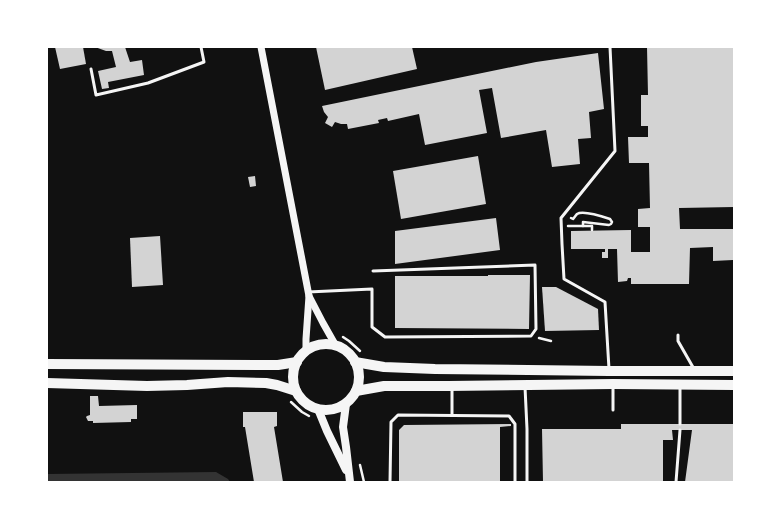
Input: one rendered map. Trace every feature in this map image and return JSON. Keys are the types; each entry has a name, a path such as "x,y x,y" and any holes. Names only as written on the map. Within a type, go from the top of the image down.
{"main road":[{"path":"326,344 336,346 347,352 355,362 359,381 356,391 346,404 337,408 328,410 309,406 301,399 296,391 293,381 297,362 306,351 316,346 326,344"},
{"path":"47,364 278,365 297,362"},
{"path":"355,362 384,367 435,369 734,371"},
{"path":"47,383 147,386 228,382 266,383 296,391"},
{"path":"356,391 384,386 613,384 734,385"},
{"path":"346,404 343,427 349,478"},
{"path":"318,409 349,478"}],"street":[{"path":"260,47 309,294 322,323 336,346"},
{"path":"306,351 309,294"}],"lane":[{"path":"91,69 96,95 148,83 204,62 201,47"},
{"path":"609,371 605,302 564,279 561,218 615,151 610,47"},
{"path":"309,294 372,289 372,327 386,337 531,336 536,329 535,265 373,271"},
{"path":"678,335 678,341 695,371"},
{"path":"613,384 613,410"},
{"path":"680,384 680,424"},
{"path":"525,385 527,482"},
{"path":"452,386 452,415"},
{"path":"390,482 391,422 398,415 452,415 509,416 515,424 515,482"},
{"path":"676,482 680,430"}],"path":[{"path":"565,213 573,219 576,214 582,213 610,219 612,222 610,225 583,222 583,226"},
{"path":"570,226 592,226 592,230"},
{"path":"339,335 356,347 364,356"},
{"path":"531,336 551,341"}],"shaded area":[{"path":"216,472 228,479 230,482 47,482 47,474"}],"building":[{"path":"55,47 83,47 86,64 60,69"},
{"path":"95,47 125,47 130,62 142,60 144,75 108,82 109,88 102,89 98,71 116,67 112,51 106,51"},
{"path":"316,47 412,47 417,69 325,90"},
{"path":"647,47 734,47 734,207 679,208 680,229 733,229 733,260 713,261 713,247 690,248 689,284 631,284 631,278 628,278 627,281 618,282 617,249 608,249 608,258 602,258 602,252 605,252 605,249 571,249 571,231 631,230 631,252 650,252 650,227 638,227 638,209 650,208 649,163 629,163 628,137 648,137 648,126 641,126 641,95 648,95"},
{"path":"598,53 604,109 589,112 591,138 578,139 580,164 552,167 546,130 501,138 492,88 479,90 487,133 425,145 419,114 388,121 387,118 378,120 379,123 348,129 347,124 335,122 332,127 325,123 328,117 322,106 536,62"},
{"path":"478,156 486,204 401,219 393,171"},
{"path":"255,176 256,186 250,187 248,177"},
{"path":"496,218 500,250 395,264 395,231"},
{"path":"160,236 163,285 132,287 130,238"},
{"path":"530,275 529,329 395,328 395,276"},
{"path":"542,287 556,287 598,309 599,330 545,331"},
{"path":"90,396 98,396 99,406 137,405 137,419 131,419 131,422 93,423 93,421 88,421 86,417 90,415"},
{"path":"243,412 277,412 277,426 274,427 283,482 254,482 245,427 243,427"},
{"path":"511,424 511,426 500,427 500,482 399,482 399,430 404,425"},
{"path":"621,424 734,424 734,482 685,482 692,430 672,430 673,440 663,440 663,482 543,482 542,429 621,429"}]}
